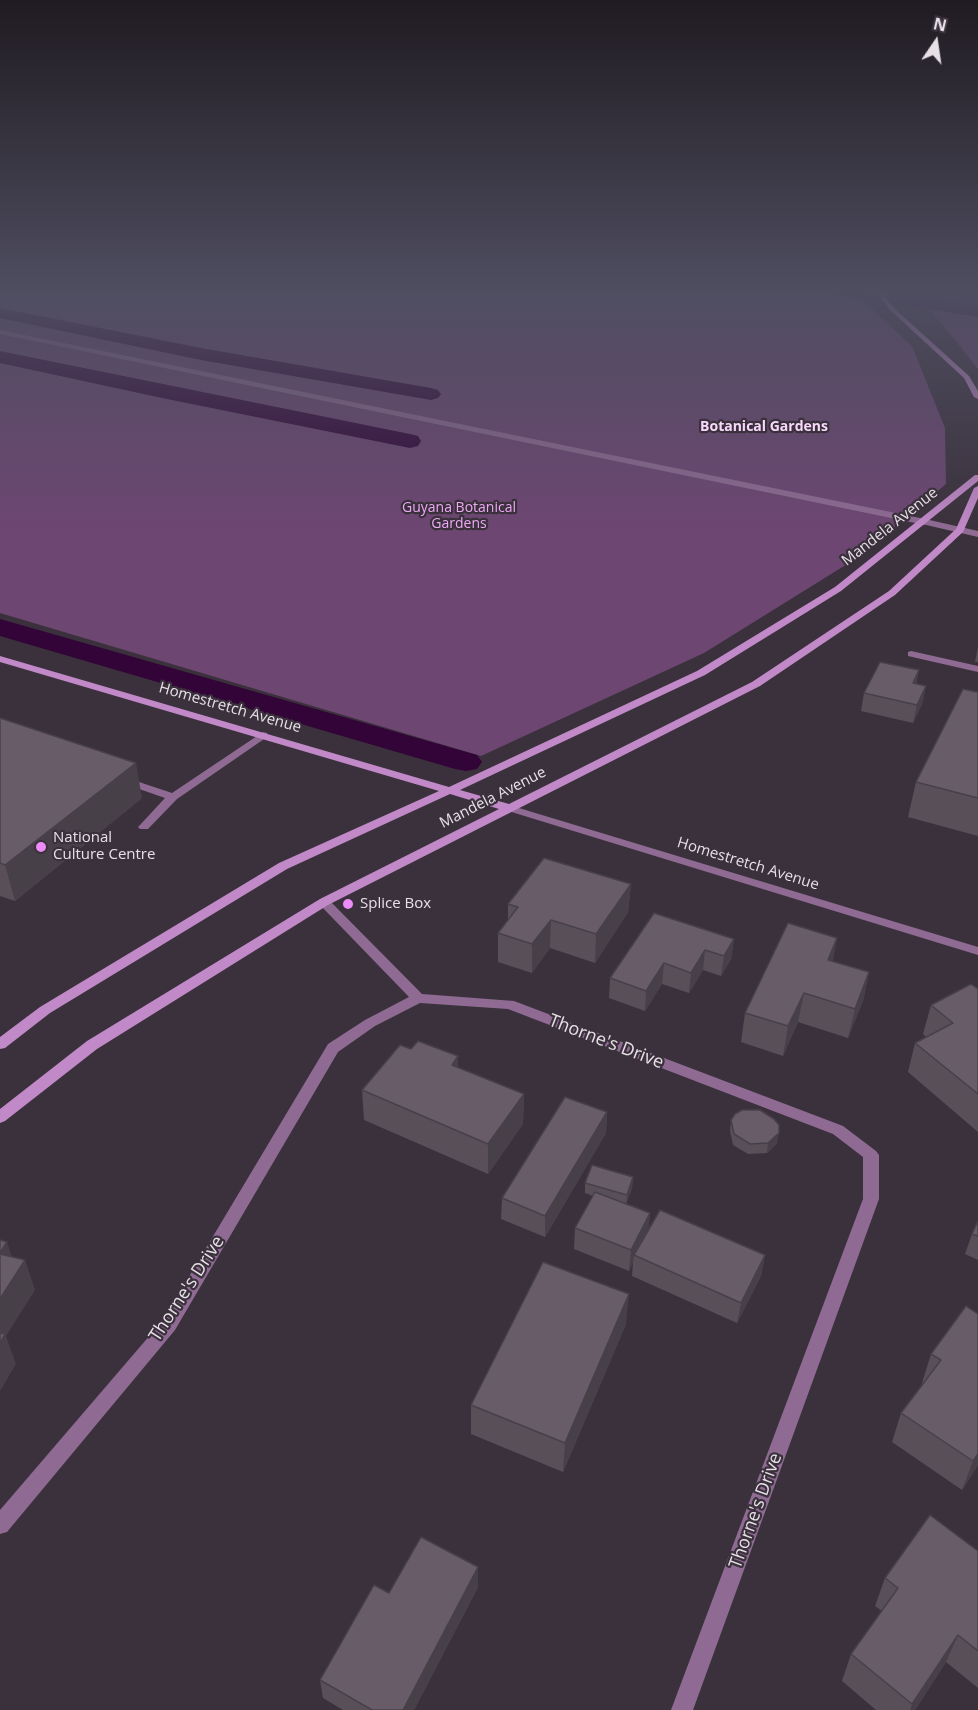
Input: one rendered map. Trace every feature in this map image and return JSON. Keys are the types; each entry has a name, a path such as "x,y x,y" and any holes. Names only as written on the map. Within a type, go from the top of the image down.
{"main road":[{"path":"961,372 967,377 978,397"},
{"name":"Mandela Avenue","path":"0,1044 45,1010 283,866 702,672 838,589 925,522 978,477"},
{"name":"Mandela Avenue","path":"0,1118 92,1045 324,902 756,684 892,593 960,530 978,488"},
{"name":"Homestretch Avenue","path":"0,659 508,808"}],"street":[{"path":"194,372 978,534"},
{"path":"911,654 978,669"},
{"path":"144,827 173,797 263,735"},
{"path":"119,779 173,797"},
{"name":"Homestretch Avenue","path":"508,808 978,951"},
{"path":"324,902 417,998"},
{"name":"Thorne's Drive","path":"0,1525 169,1325 333,1048 370,1023 417,998 509,1004 838,1130 870,1155 871,1199 682,1710"}],"green space":[{"name":"Guyana Botanical Gardens","path":"0,372 922,372 945,428 946,484 865,553 704,653 481,756 0,613"}],"building":[{"path":"880,662 919,670 913,683 926,686 917,705 864,693"},
{"path":"963,689 978,691 978,798 916,782"},
{"path":"0,718 136,763 5,865 0,863"},
{"path":"544,858 631,884 596,934 551,920 532,944 498,933 518,907 508,904"},
{"path":"654,913 734,939 724,956 705,950 691,973 664,963 646,991 610,978"},
{"path":"788,923 837,938 828,960 869,972 855,1009 804,993 788,1026 745,1013"},
{"path":"971,984 978,989 978,1094 915,1043 953,1023 931,1005"},
{"path":"418,1041 458,1056 452,1065 524,1094 488,1144 362,1090 400,1045 411,1049"},
{"path":"565,1097 607,1112 545,1216 502,1198"},
{"path":"742,1110 760,1110 779,1125 779,1133 768,1143 750,1144 734,1134 731,1120"},
{"path":"592,1165 633,1177 627,1195 585,1183"},
{"path":"595,1192 650,1213 631,1250 575,1228"},
{"path":"660,1210 765,1255 741,1303 634,1255"},
{"path":"978,1221 978,1236 972,1234"},
{"path":"0,1240 7,1242 0,1253"},
{"path":"0,1254 25,1260 0,1299"},
{"path":"543,1262 629,1294 565,1443 471,1405"},
{"path":"966,1306 978,1314 978,1454 973,1461 901,1413 941,1360 931,1354"},
{"path":"0,1333 5,1334 0,1343"},
{"path":"930,1515 978,1551 978,1651 958,1635 912,1704 851,1654 898,1588 885,1578"},
{"path":"421,1537 478,1567 403,1710 372,1710 320,1680 374,1585 389,1593"}],"waterway":[{"path":"69,372 410,441"},
{"path":"303,372 431,394"},
{"path":"0,627 466,762"}],"place":[{"name":"National Culture Centre","path":"41,847"},
{"name":"Splice Box","path":"348,904"}],"district":[{"name":"Botanical Gardens","path":"764,427"}]}
